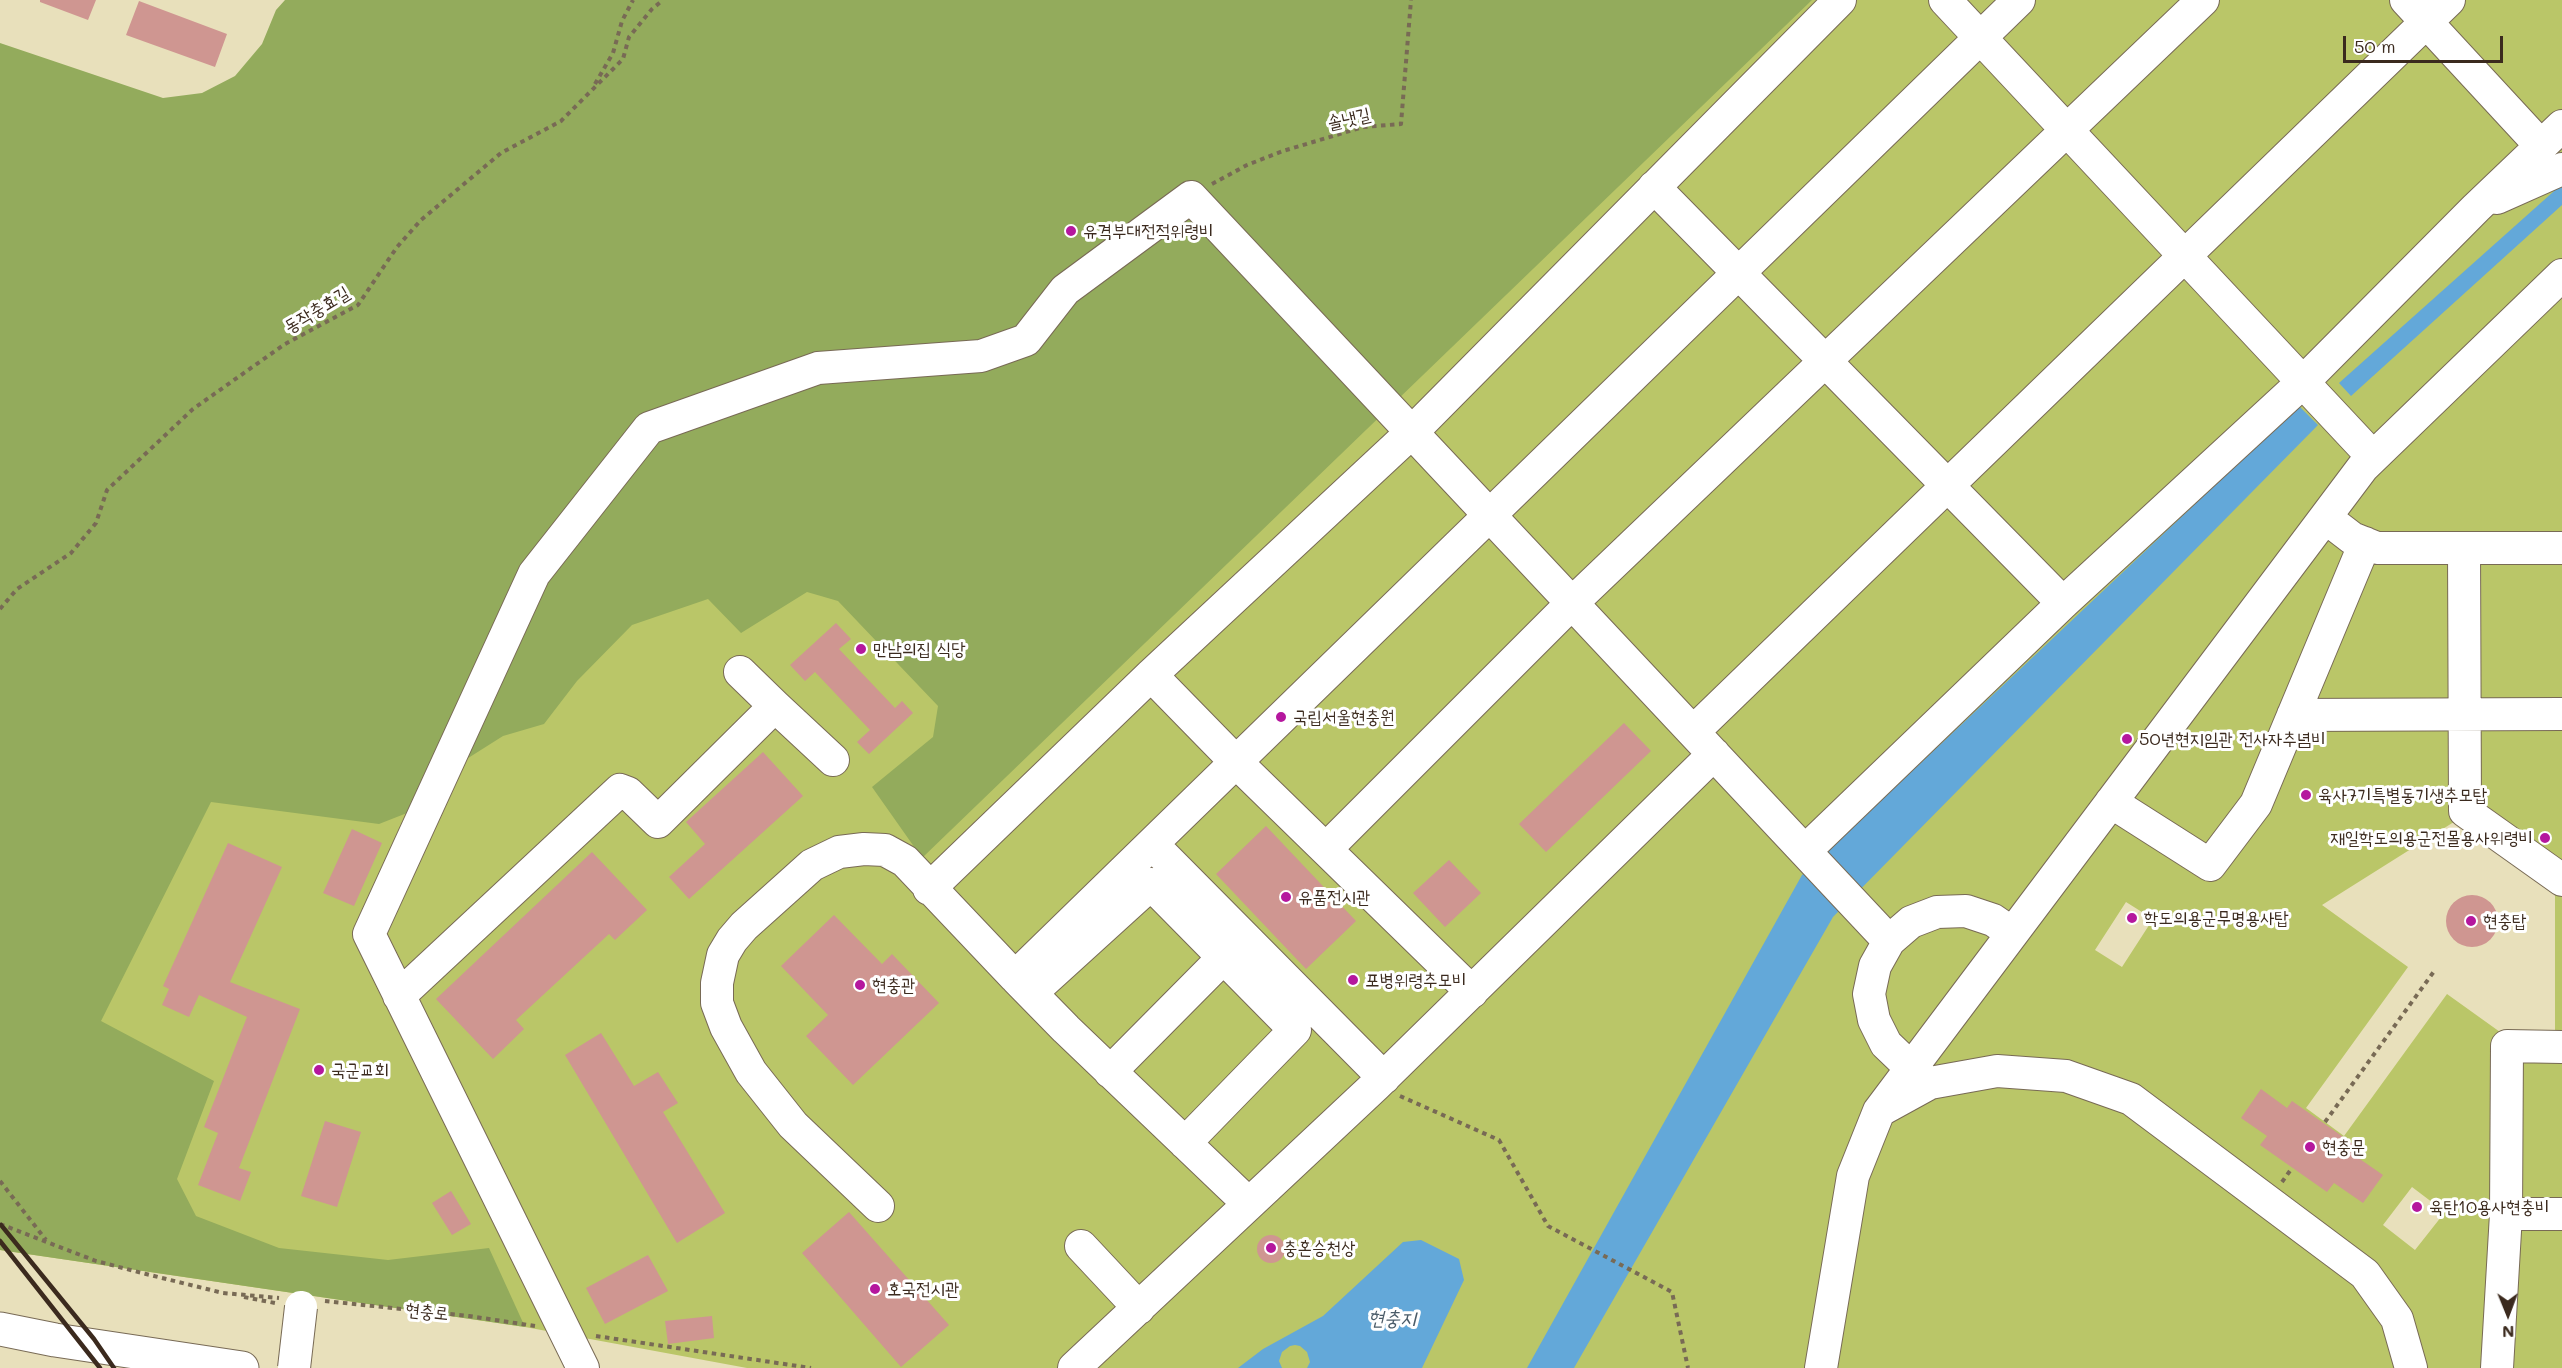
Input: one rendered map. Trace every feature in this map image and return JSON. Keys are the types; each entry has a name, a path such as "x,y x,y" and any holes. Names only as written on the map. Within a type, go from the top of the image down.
{"main road":[{"path":"0,1317 54,1340"},
{"path":"0,1329 54,1340 242,1368"}],"street":[{"path":"929,889 1151,675 1412,432 1840,0"},
{"path":"1945,0 2373,457"},
{"path":"1023,985 1152,844 2019,0"},
{"path":"1326,849 1572,603 2203,0"},
{"path":"1693,732 2184,255 2416,11 2448,0"},
{"path":"1805,851 2064,603 2303,382 2476,208 2552,136 2416,11"},
{"path":"2476,208 2562,169"},
{"path":"1654,187 2064,603"},
{"path":"583,1368 369,934 534,574 649,428 818,368 981,356 1026,340 1065,290 1191,197 1889,941"},
{"path":"1821,1368 1854,1176 1879,1111 2363,467 2562,275"},
{"path":"2526,308 2562,308"},
{"path":"2326,518 2352,538 2377,548 2562,548"},
{"path":"2111,802 2210,865 2256,804 2365,543"},
{"path":"2464,548 2466,812 2562,880"},
{"path":"740,672 833,760"},
{"path":"1151,675 1236,762 1472,992"},
{"path":"399,996 616,793 623,790 658,822 775,706"},
{"path":"2293,715 2562,714"},
{"path":"1074,1368 1380,1082 1714,754"},
{"path":"1152,844 1380,1082"},
{"path":"878,1206 793,1125 751,1072 726,1028 717,1003 717,982 723,955 744,926 813,865 839,852 864,849 885,850 905,861 929,889 1110,1072 1249,1204"},
{"path":"1023,985 1151,884 1295,1030 1185,1143"},
{"path":"1911,1068 1886,1044 1874,1020 1869,994 1875,966 1889,941 1911,922 1938,912 1966,911 1994,920 2012,933"},
{"path":"1110,1072 1223,958"},
{"path":"2497,1368 2506,1214 2508,1046 2562,1047"},
{"path":"1879,1111 1930,1083 1997,1071 2066,1076 2131,1100 2365,1274 2397,1319 2411,1368"},
{"path":"2506,1214 2562,1214"},
{"path":"1081,1246 1138,1308"},
{"path":"294,1368 304,1302"}],"path":[{"path":"591,89 613,53 622,21 633,0"},
{"name":"동작충효길","path":"0,609 17,589 71,553 96,523 108,490 193,409 285,344 358,305 397,247 421,220 501,153 561,121 623,58 629,37 652,9 663,0"},
{"name":"솔냇길","path":"1191,197 1247,165 1283,151 1363,127 1401,124 1411,0"},
{"path":"2325,1122 2436,970"},
{"path":"1380,1082 1500,1140 1548,1226 1582,1242 1672,1292 1688,1368"},
{"path":"0,1182 46,1240"},
{"name":"현충로","path":"0,1224 96,1261 223,1293 469,1316 812,1368"}],"green space":[{"path":"285,0 1812,0 922,858 872,787 933,737 938,706 838,601 807,592 741,633 708,599 632,625 577,681 544,724 503,736 435,779 407,813 379,824 211,802 101,1021 214,1081 177,1179 196,1216 279,1248 388,1260 489,1248 525,1327 0,1250 0,43 163,98 202,93 235,76 262,44 276,10"},
{"name":"국립서울현충원","path":"683,0 2562,0 2562,1368 747,1368 525,1327 0,1250 0,614","holes":["2457,820 2555,886 2555,1037 2507,1037 2447,994 2344,1136 2306,1108 2408,967 2322,905","2126,902 2153,919 2122,967 2095,950","2412,1187 2445,1212 2415,1250 2383,1225"]}],"water":[{"path":"2562,184 2562,205 2351,396 2339,383"},
{"path":"2299,406 2318,425 1833,917 1574,1368 1527,1368 1802,875"},
{"name":"현충지","path":"1421,1240 1459,1259 1464,1280 1422,1368 1307,1368 1310,1362 1307,1352 1295,1345 1282,1352 1279,1361 1282,1368 1238,1368 1263,1349 1323,1316 1403,1242"}],"building":[{"path":"40,0 96,0 88,20 40,2"},
{"path":"139,1 227,34 215,67 126,35"},
{"path":"836,623 851,639 839,649 895,708 902,701 913,713 869,754 857,742 870,730 815,672 805,681 790,665"},
{"path":"1624,723 1651,751 1546,852 1519,824"},
{"path":"763,752 803,796 689,899 669,877 705,844 686,822"},
{"name":"유품전시관","path":"1266,826 1356,921 1306,969 1216,874"},
{"path":"352,829 382,843 354,906 323,893"},
{"path":"228,843 282,867 230,982 300,1009 239,1168 251,1172 240,1201 198,1185 218,1133 204,1127 247,1017 199,995 189,1017 162,1005 169,989 163,986"},
{"path":"592,852 647,910 615,940 609,934 516,1020 524,1029 493,1059 436,999"},
{"path":"1449,860 1481,893 1445,927 1413,893"},
{"path":"2467,895 2477,895 2491,902 2498,921 2491,940 2477,947 2467,947 2457,943 2450,936 2446,926 2446,916 2450,906 2457,899"},
{"name":"현충관","path":"834,915 882,964 892,954 939,1003 853,1085 806,1036 828,1015 781,966"},
{"path":"601,1033 634,1086 658,1072 678,1103 663,1112 725,1213 677,1243 565,1055"},
{"name":"현충문","path":"2261,1089 2287,1108 2292,1101 2359,1148 2354,1155 2383,1175 2363,1203 2334,1183 2327,1192 2260,1145 2267,1136 2241,1118"},
{"path":"325,1121 361,1132 337,1207 301,1196"},
{"path":"451,1191 471,1224 452,1235 432,1203"},
{"name":"호국전시관","path":"849,1212 949,1325 901,1367 802,1253"},
{"name":"충혼승천상","path":"1271,1235 1281,1239 1285,1249 1281,1259 1271,1263 1261,1259 1257,1249 1261,1239"},
{"path":"648,1255 668,1291 605,1324 586,1288"},
{"path":"712,1316 714,1338 668,1344 665,1321"}],"railway":[{"path":"1,1225 94,1339 114,1368"},
{"path":"0,1241 100,1368"}],"place":[{"name":"유격부대전적위령비","path":"1071,231"},
{"name":"만남의집 식당","path":"861,649"},
{"name":"국립서울현충원","path":"1281,717"},
{"name":"50년현지임관 전사자추념비","path":"2127,739"},
{"name":"육사7기특별동기생추모탑","path":"2306,795"},
{"name":"재일학도의용군전몰용사위령비","path":"2545,838"},
{"name":"유품전시관","path":"1286,897"},
{"name":"학도의용군무명용사탑","path":"2132,918"},
{"name":"현충탑","path":"2471,921"},
{"name":"포병위령추모비","path":"1353,980"},
{"name":"현충관","path":"860,985"},
{"name":"국군교회","path":"319,1070"},
{"name":"현충문","path":"2310,1147"},
{"name":"육탄10용사현충비","path":"2417,1207"},
{"name":"충혼승천상","path":"1271,1248"},
{"name":"호국전시관","path":"875,1289"}]}
